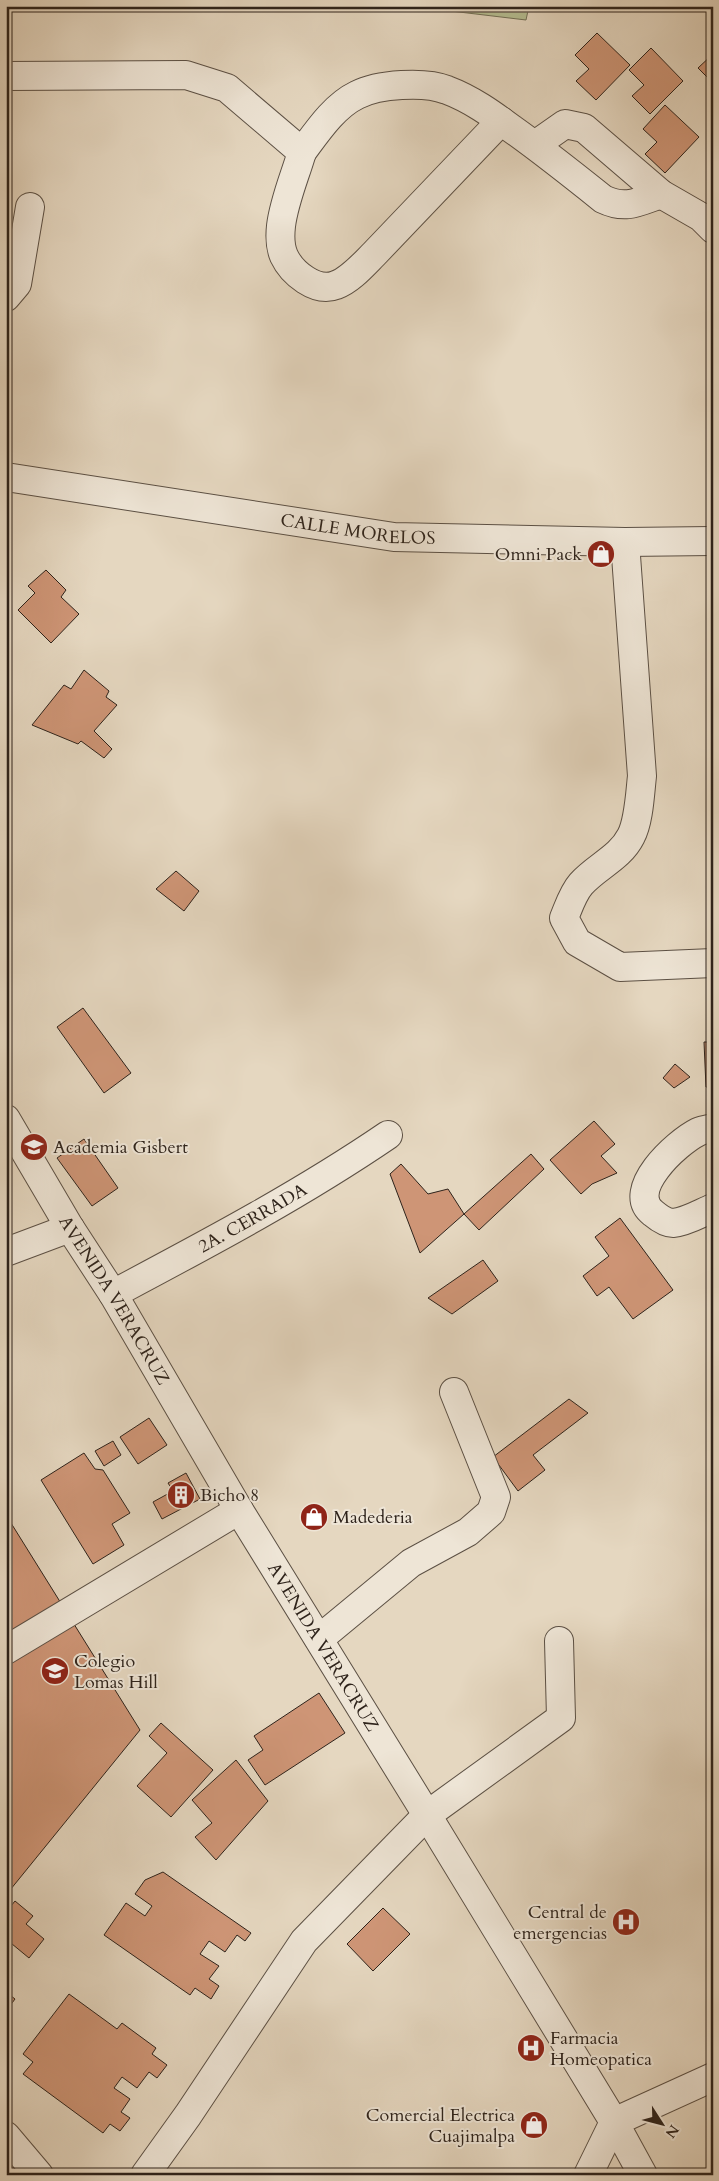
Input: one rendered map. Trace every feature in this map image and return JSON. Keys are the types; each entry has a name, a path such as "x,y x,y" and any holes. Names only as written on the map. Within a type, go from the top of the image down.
{"street":[{"path":"6,76 186,75 227,88 302,152"},
{"path":"501,121 374,254 353,274 336,286 322,288 307,282 284,256 281,245 281,226 302,152 317,130 337,110 357,95 382,87 416,85 445,89 472,101 501,121 535,145 603,199 615,205 626,206 661,194"},
{"path":"535,145 565,124 584,128 661,194 709,217"},
{"path":"6,297 17,284 30,207"},
{"name":"CALLE MORELOS","path":"6,478 394,537 625,542 713,541"},
{"path":"625,542 642,776 639,806 632,835 617,855 598,868 581,884 572,898 564,918 577,942 620,967 713,963"},
{"name":"AVENIDA VERACRUZ","path":"6,1119 70,1228 113,1294 239,1510 614,2122 643,2175"},
{"path":"713,1128 698,1132 682,1142 646,1184 643,1196 646,1208 662,1220 673,1223 713,1208"},
{"name":"2A. CERRADA","path":"113,1294 241,1226 342,1167 388,1135"},
{"path":"6,1252 70,1228"},
{"path":"318,1639 411,1563 468,1532 491,1512 496,1497 454,1392"},
{"path":"6,1650 239,1510"},
{"path":"145,2175 188,2115 304,1941 427,1815 561,1718 559,1641"},
{"path":"588,2175 614,2122 713,2077"},
{"path":"6,2136 39,2175"}],"green space":[{"path":"409,6 529,6 526,20"}],"building":[{"path":"597,33 630,65 596,100 576,81 589,69 575,55"},
{"path":"651,48 683,81 650,114 632,96 644,85 629,70"},
{"path":"713,54 713,83 698,68"},
{"path":"665,105 699,137 665,173 645,154 657,142 643,129"},
{"path":"46,570 66,590 61,597 79,614 51,643 18,610 35,593 28,586"},
{"path":"84,670 109,691 106,697 117,705 94,731 112,749 104,758 81,741 78,744 32,725 64,685 71,689"},
{"path":"176,871 199,891 184,911 156,889"},
{"path":"83,1008 131,1073 104,1093 57,1027"},
{"path":"704,1042 713,1042 713,1087 706,1087"},
{"path":"675,1064 690,1077 674,1088 663,1078"},
{"path":"594,1121 615,1144 601,1156 617,1173 592,1184 581,1194 550,1160"},
{"path":"84,1139 118,1188 92,1206 57,1158"},
{"path":"531,1154 544,1169 479,1230 464,1214"},
{"path":"401,1164 428,1194 448,1189 464,1214 420,1253 390,1174"},
{"path":"620,1218 673,1290 633,1319 609,1287 597,1296 583,1276 609,1256 595,1237"},
{"path":"483,1260 498,1281 452,1314 428,1298"},
{"path":"569,1399 588,1413 533,1455 545,1470 518,1491 493,1457"},
{"path":"149,1418 167,1445 138,1464 120,1437"},
{"path":"113,1441 121,1455 104,1466 95,1451"},
{"path":"84,1453 95,1469 103,1470 130,1513 112,1524 124,1545 93,1564 41,1480"},
{"name":"Bicho 8","path":"186,1473 200,1499 162,1519 153,1502 173,1491 168,1483"},
{"name":"Colegio Lomas Hill","path":"6,1515 140,1730 6,1895"},
{"path":"319,1693 345,1733 265,1785 248,1760 263,1750 254,1736"},
{"path":"161,1723 213,1770 171,1817 137,1786 167,1753 149,1736"},
{"path":"236,1760 268,1801 216,1860 195,1837 212,1823 192,1800"},
{"path":"163,1872 251,1933 245,1941 237,1935 225,1952 209,1941 200,1954 219,1966 209,1979 219,1986 211,1999 195,1988 190,1995 104,1935 126,1903 145,1916 152,1906 135,1894 145,1880"},
{"path":"15,1901 33,1916 26,1924 44,1939 29,1958 6,1939 6,1912"},
{"path":"383,1908 410,1934 373,1971 347,1944"},
{"path":"6,1992 15,1999 6,2011"},
{"path":"69,1994 117,2029 122,2023 156,2048 152,2054 167,2065 157,2078 149,2072 137,2088 122,2077 114,2088 130,2099 121,2112 130,2118 120,2131 110,2124 103,2133 23,2074 33,2062 23,2054"}],"place":[{"name":"Omni Pack","path":"601,554"},
{"name":"Academia Gisbert","path":"34,1147"},
{"name":"Bicho 8","path":"181,1495"},
{"name":"Madederia","path":"314,1517"},
{"name":"Colegio Lomas Hill","path":"55,1671"},
{"name":"Central de emergencias","path":"626,1922"},
{"name":"Farmacia Homeopatica","path":"531,2048"},
{"name":"Comercial Electrica Cuajimalpa","path":"534,2125"}]}
